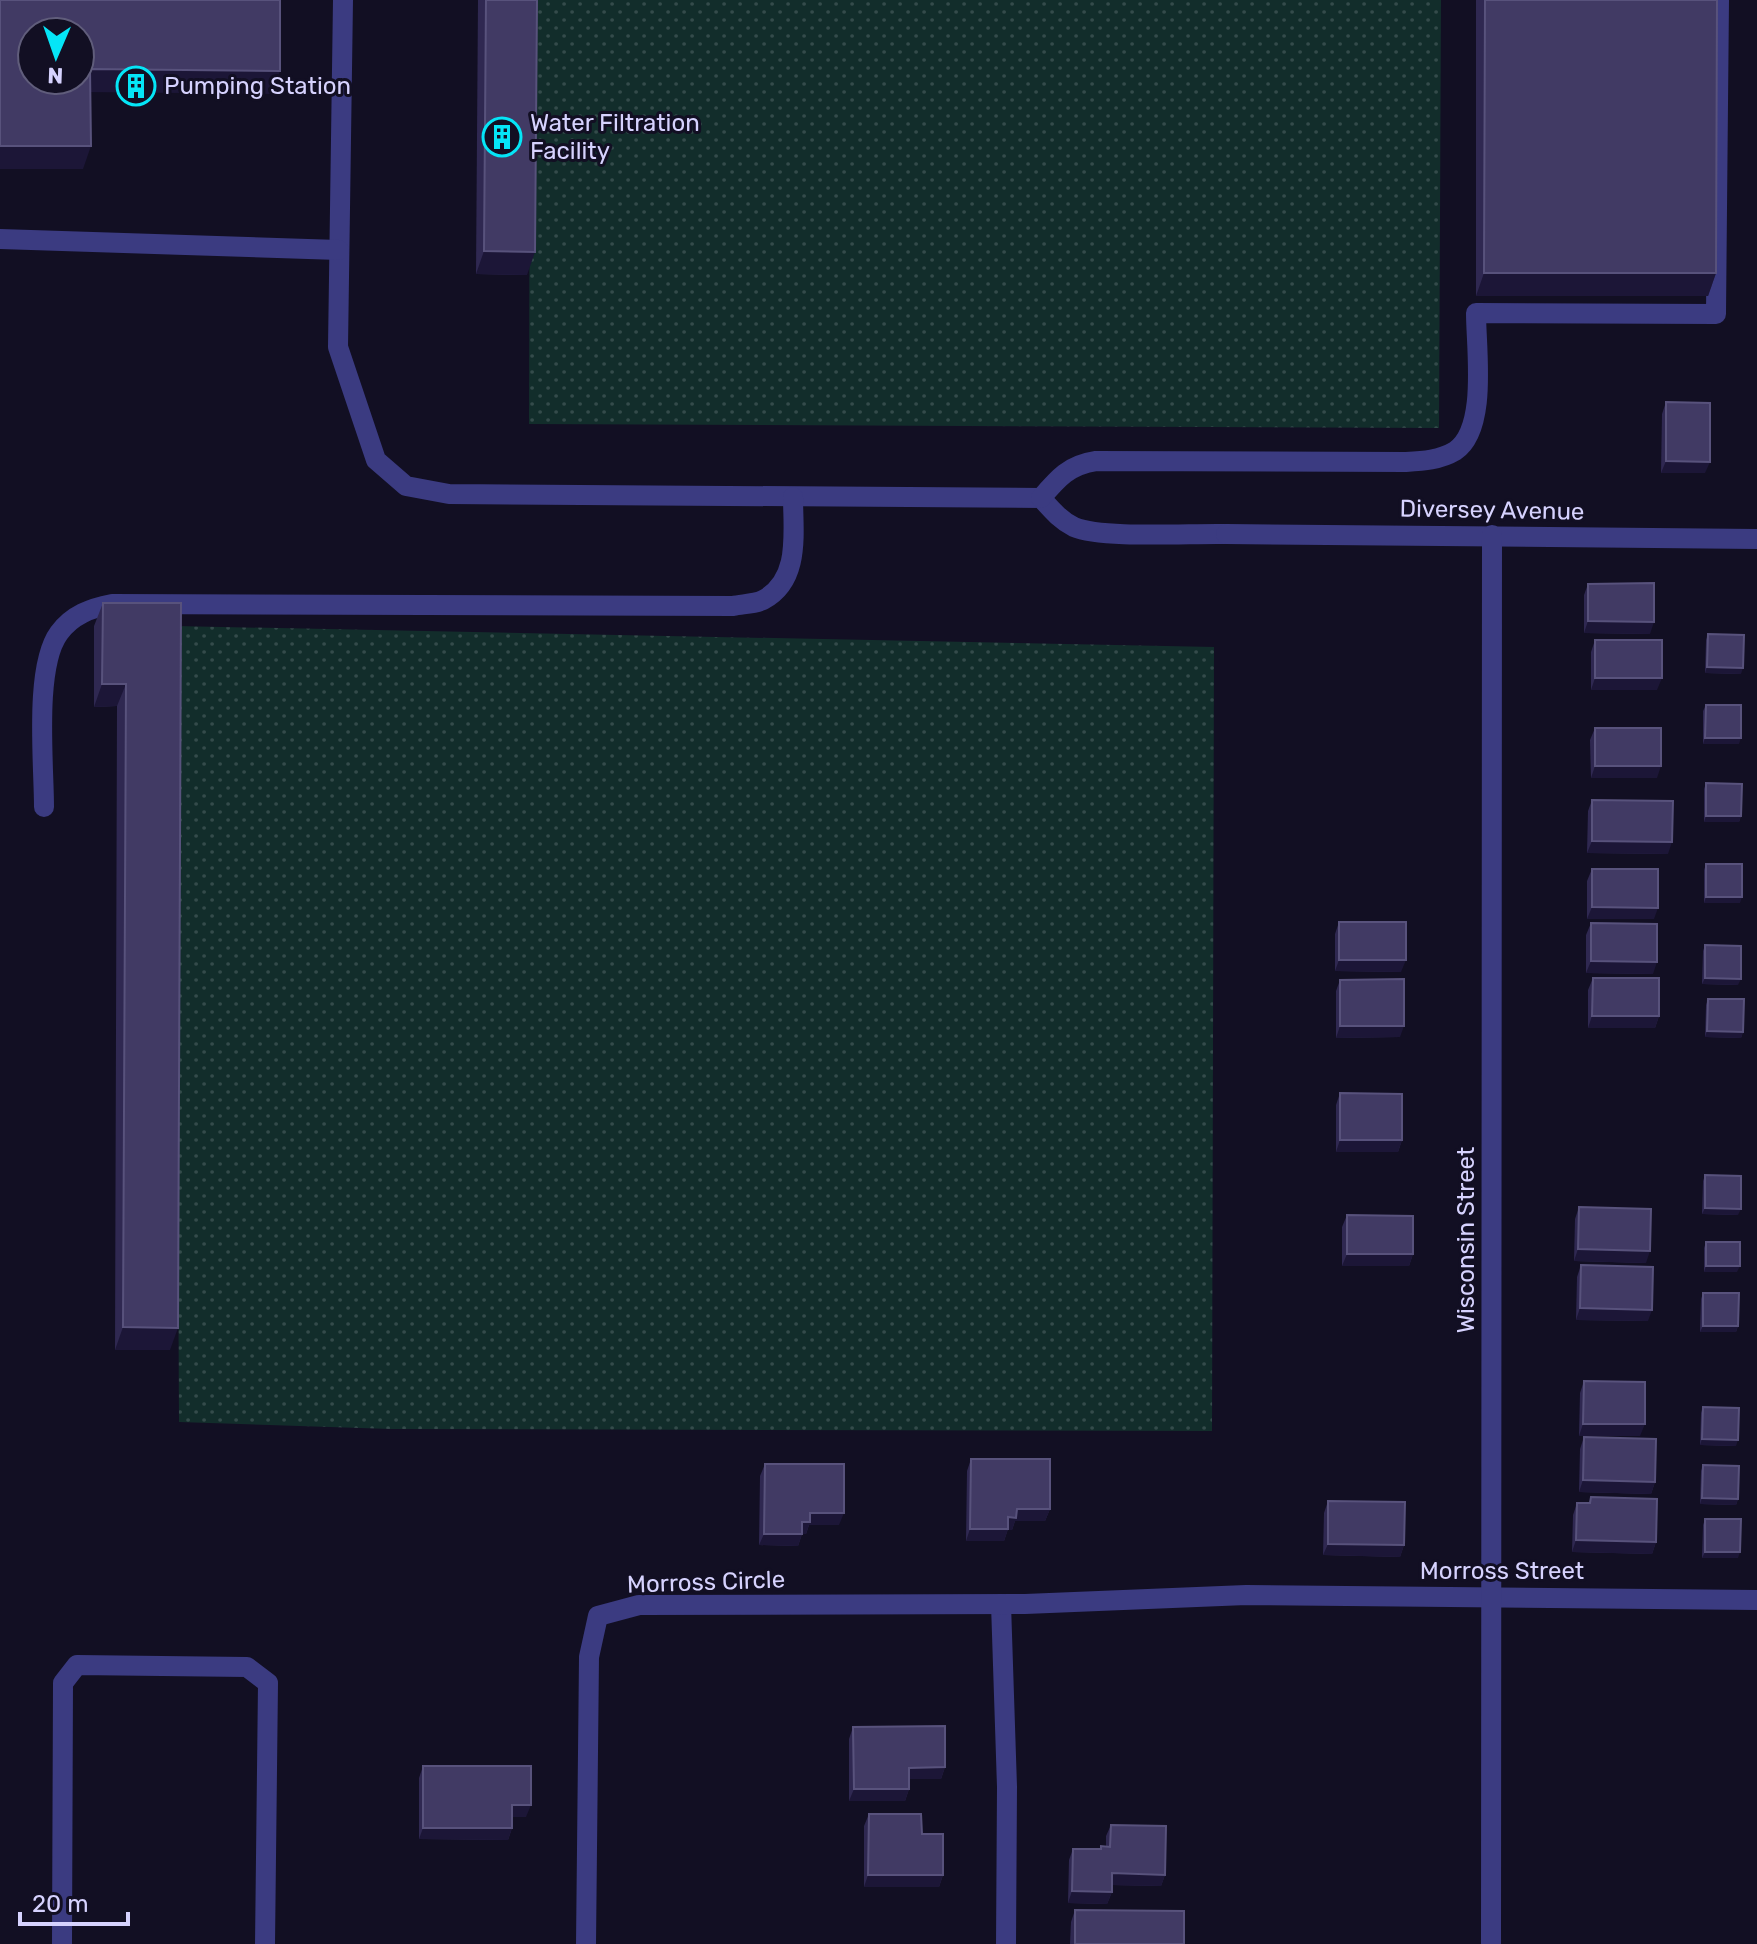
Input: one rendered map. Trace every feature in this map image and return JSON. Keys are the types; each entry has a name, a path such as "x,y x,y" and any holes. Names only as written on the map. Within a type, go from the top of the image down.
{"street":[{"path":"343,0 338,347 376,460 406,486 449,494 1041,498 1065,470 1096,461 1435,460 1456,450 1469,436 1476,414 1476,313 1716,314 1719,0"},
{"path":"0,239 339,250"},
{"path":"44,807 44,686 49,654 58,634 73,618 91,608 112,604 733,606 762,600 778,588 790,569 794,551 793,497"},
{"name":"Diversey Avenue","path":"1041,498 1058,517 1076,528 1100,533 1757,539"},
{"name":"Wisconsin Street","path":"1491,1944 1492,535"},
{"name":"Morross Street","path":"1246,1595 1757,1600"},
{"name":"Morross Circle","path":"586,1944 589,1657 598,1616 639,1605 1001,1604 1246,1595"},
{"path":"1001,1604 1007,1787 1006,1944"},
{"path":"62,1944 63,1683 77,1665 247,1667 268,1683 265,1944"}],"green space":[{"path":"530,0 1441,0 1439,428 529,424"},
{"path":"175,626 1214,647 1212,1431 391,1429 179,1422"}],"building":[{"name":"Pumping Station","path":"0,0 280,0 280,71 96,69 96,16 16,16 16,96 90,96 91,146 0,146"},
{"name":"Water Filtration Facility","path":"486,0 537,0 535,252 484,251"},
{"path":"1485,0 1717,0 1716,273 1484,273"},
{"path":"1666,402 1710,403 1710,462 1666,461"},
{"path":"1654,583 1654,622 1588,621 1588,584"},
{"path":"103,603 181,603 178,1328 123,1327 126,684 102,684"},
{"path":"1708,634 1744,635 1743,668 1707,667"},
{"path":"1595,640 1662,640 1662,678 1595,678"},
{"path":"1706,705 1741,705 1741,738 1705,738"},
{"path":"1595,728 1661,728 1661,766 1595,766"},
{"path":"1706,783 1742,784 1741,816 1706,816"},
{"path":"1592,800 1673,801 1672,842 1592,841"},
{"path":"1706,864 1742,864 1742,897 1706,897"},
{"path":"1592,869 1658,869 1658,908 1592,907"},
{"path":"1339,922 1406,922 1406,960 1339,960"},
{"path":"1591,923 1657,924 1657,962 1591,961"},
{"path":"1705,945 1741,946 1741,979 1705,978"},
{"path":"1593,978 1659,978 1659,1016 1592,1016"},
{"path":"1404,979 1404,1026 1340,1026 1340,980"},
{"path":"1708,999 1744,999 1743,1032 1707,1031"},
{"path":"1340,1093 1402,1094 1402,1140 1340,1140"},
{"path":"1705,1175 1741,1176 1741,1209 1705,1208"},
{"path":"1579,1207 1651,1209 1650,1251 1578,1249"},
{"path":"1347,1215 1413,1216 1413,1254 1347,1254"},
{"path":"1706,1242 1740,1242 1740,1266 1706,1266"},
{"path":"1581,1265 1653,1267 1652,1310 1580,1308"},
{"path":"1703,1293 1739,1293 1738,1326 1703,1326"},
{"path":"1584,1381 1645,1382 1645,1424 1583,1424"},
{"path":"1703,1407 1739,1408 1738,1440 1702,1439"},
{"path":"1584,1437 1656,1439 1655,1482 1583,1480"},
{"path":"971,1459 1050,1459 1050,1509 1017,1509 1016,1518 1008,1517 1008,1529 970,1529"},
{"path":"765,1464 844,1464 844,1513 810,1513 810,1522 802,1522 802,1534 764,1534"},
{"path":"1703,1465 1739,1466 1738,1499 1702,1498"},
{"path":"1591,1497 1657,1499 1656,1542 1576,1540 1577,1503 1590,1503"},
{"path":"1328,1501 1405,1502 1404,1545 1328,1544"},
{"path":"1705,1519 1741,1519 1740,1552 1705,1552"},
{"path":"945,1726 945,1767 909,1768 909,1789 854,1789 853,1727"},
{"path":"423,1766 531,1766 531,1805 512,1805 512,1828 423,1828"},
{"path":"869,1814 921,1814 922,1834 943,1834 943,1875 868,1875"},
{"path":"1111,1825 1166,1826 1165,1875 1112,1873 1112,1892 1072,1891 1073,1849 1110,1847"},
{"path":"1075,1910 1184,1911 1184,1944 1075,1944"}],"place":[{"name":"Pumping Station","path":"136,86"},
{"name":"Water Filtration Facility","path":"502,137"}]}
